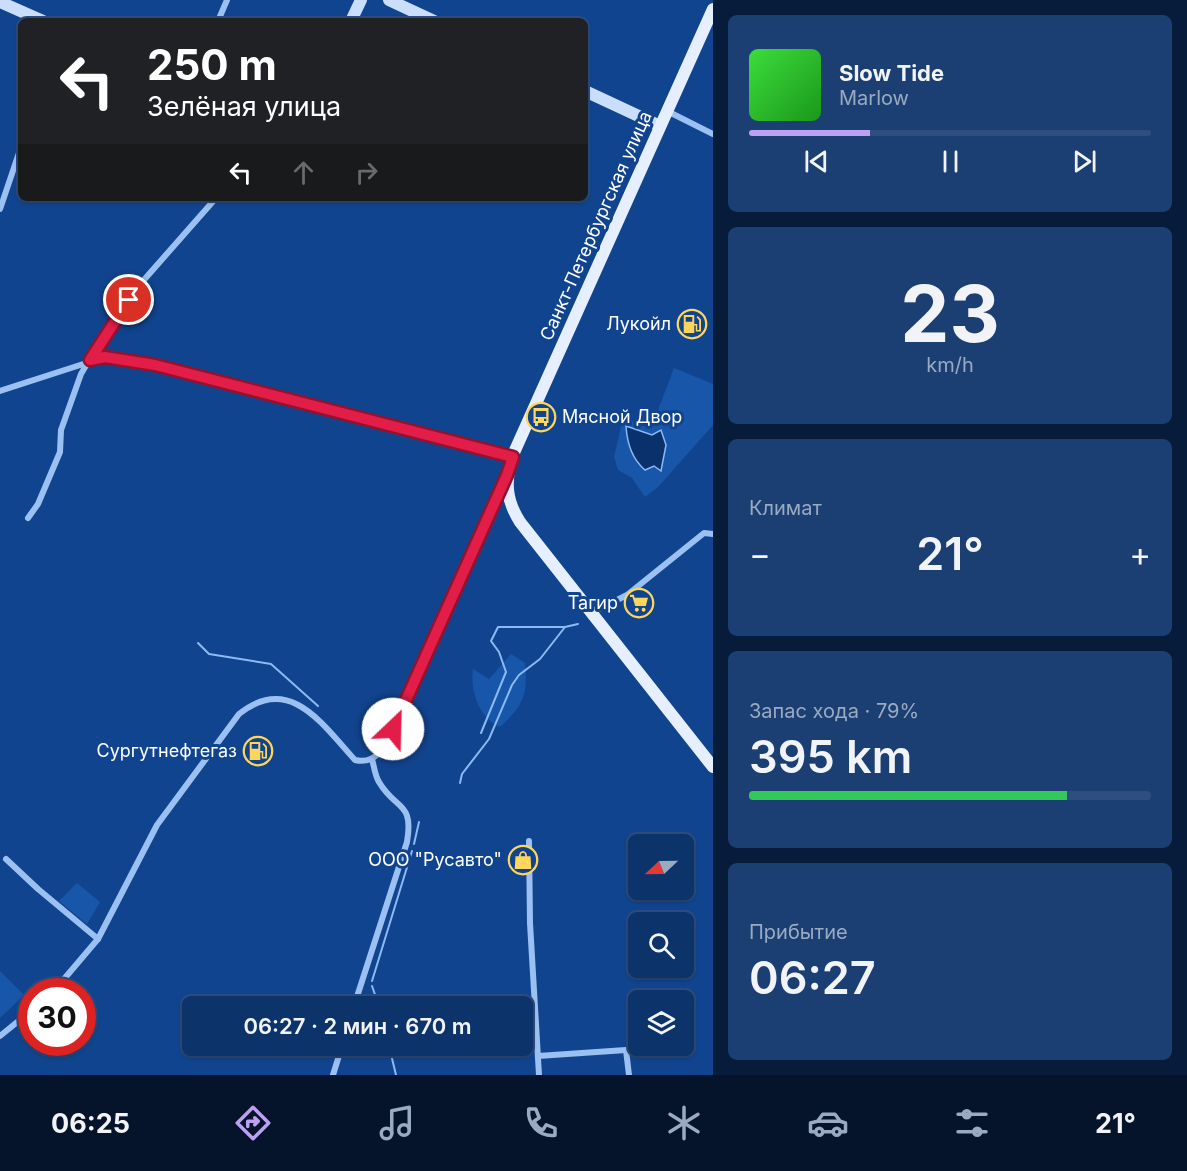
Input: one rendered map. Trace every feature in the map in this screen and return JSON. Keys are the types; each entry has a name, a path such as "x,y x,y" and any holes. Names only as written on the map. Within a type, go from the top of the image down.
{"main road":[{"name":"Санкт-Петербургская улица","path":"507,475 713,9"},
{"path":"507,475 507,493 513,510 713,767"}],"street":[{"path":"219,18 227,0"},
{"path":"352,18 361,0"},
{"path":"389,0 428,18"},
{"path":"0,2 36,18"},
{"path":"588,92 660,126"},
{"path":"667,111 713,134"},
{"path":"0,209 18,156"},
{"path":"28,518 42,496 60,452 61,430 81,374 114,318 143,281 213,201"},
{"path":"0,391 105,357 155,365 513,457"},
{"path":"65,978 98,939 157,825 238,714 249,706 270,700 287,701 306,707 355,760 364,762 372,759 384,749 507,475"},
{"path":"591,613 627,595 704,533 713,534"},
{"path":"357,996 410,824 409,816 378,782 372,759"},
{"path":"529,841 529,901 539,1075"},
{"path":"6,859 38,890 98,939"},
{"path":"0,1035 18,1021"},
{"path":"538,1056 626,1050 628,1075"},
{"path":"333,1075 339,1056"}],"shaded area":[{"path":"674,368 713,384 713,425 659,486 645,497 632,478 618,470 614,457 622,422 655,418"},
{"path":"626,426 652,435 661,430 666,445 661,471 654,466 645,470 637,461 629,444"},
{"path":"511,654 525,663 525,691 519,705 500,727 486,717 481,710 473,686 473,669 489,679"},
{"path":"77,883 100,902 87,924 59,901"},
{"path":"0,971 18,989 18,1001 0,1018"}],"waterway":[{"path":"481,733 506,672 499,652 491,641 498,627 565,627 578,624"},
{"path":"460,783 462,774 489,739 512,685 519,675 540,659 565,627"},
{"path":"198,643 209,654 271,664 318,706"},
{"path":"414,844 419,822"},
{"path":"372,981 412,851"},
{"path":"372,986 376,996"},
{"path":"391,1056 396,1075"}],"place":[{"name":"Лукойл","path":"692,324"},
{"name":"Мясной Двор","path":"541,417"},
{"name":"Тагир","path":"639,603"},
{"name":"Сургутнефтегаз","path":"258,751"},
{"name":"ООО \"Русавто\"","path":"523,860"}],"route":[{"path":"129,300 114,318 90,360 105,357 155,365 513,457 393,729"}]}
